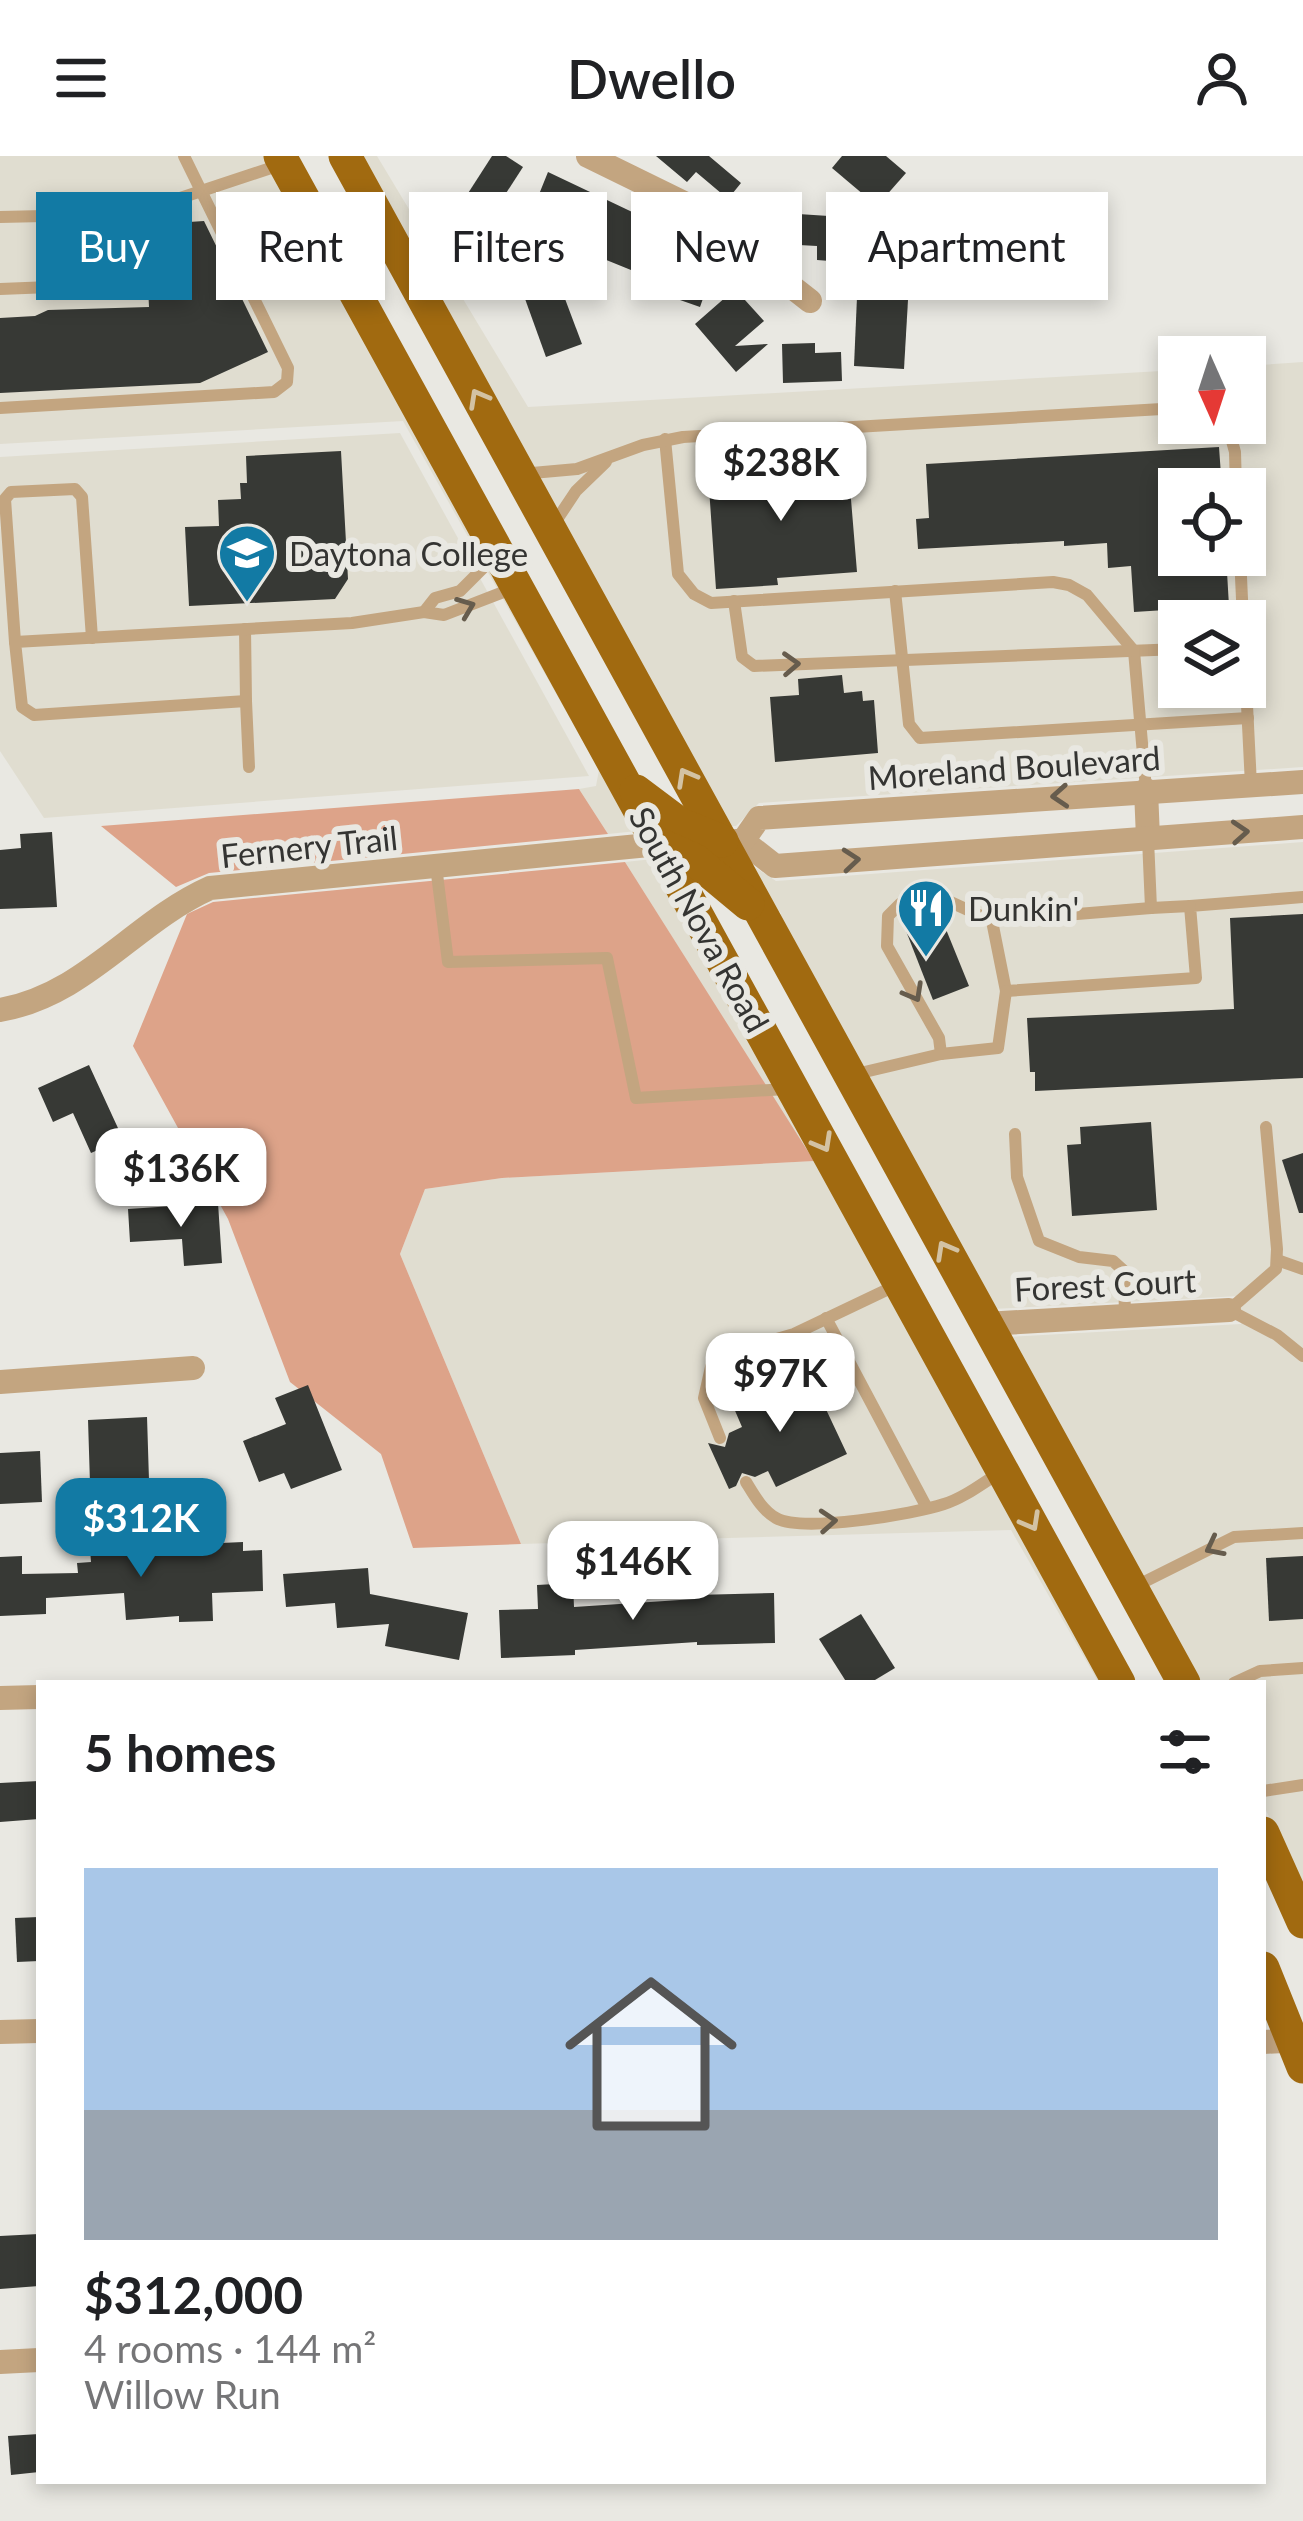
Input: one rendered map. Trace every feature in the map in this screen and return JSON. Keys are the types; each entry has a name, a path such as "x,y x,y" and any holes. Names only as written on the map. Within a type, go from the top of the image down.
{"main road":[{"name":"South Nova Road","path":"345,156 550,530 732,841 763,916 1182,1680"},
{"name":"South Nova Road","path":"282,160 1118,1680"},
{"path":"626,783 680,824 732,841"},
{"path":"659,844 695,860 763,916"},
{"path":"900,1283 943,1295 985,1324"},
{"path":"1266,1840 1303,1922"},
{"path":"1266,1977 1291,2048"}],"street":[{"path":"588,156 686,205 811,302"},
{"name":"Moreland Boulevard","path":"732,841 759,818 1303,782"},
{"path":"1146,790 1148,838"},
{"path":"732,841 775,866 1303,827"},
{"name":"Fernery Trail","path":"0,1010 58,993 99,967 174,904 210,888 659,844"},
{"name":"Forest Court","path":"985,1324 1228,1310"},
{"path":"0,1382 193,1368"},
{"path":"0,1698 36,1696"},
{"path":"0,2032 36,2031"},
{"path":"0,2362 36,2360"}],"lane":[{"path":"0,408 274,392 286,382 288,368 184,156"},
{"path":"192,195 282,160"},
{"path":"0,218 36,217"},
{"path":"0,289 36,288"},
{"path":"520,474 568,470 665,439 1158,409"},
{"path":"665,439 678,574 694,594 711,603 1053,582 1087,595 1134,651 1146,790"},
{"path":"550,530 576,491 608,460"},
{"path":"92,638 82,497 75,488 11,492 5,499 22,707 34,716 246,701"},
{"path":"424,612 435,598 460,591 497,554"},
{"path":"15,642 352,623 424,612 445,615 518,586"},
{"path":"896,591 909,724 920,738 1248,718"},
{"path":"734,601 742,657 754,667 1158,650"},
{"path":"245,629 249,767"},
{"path":"1247,708 1251,785"},
{"path":"1148,838 1151,908"},
{"path":"436,866 448,962 608,958 636,1098 793,1088"},
{"path":"940,1054 939,1038 887,946 888,916 900,904 933,894 992,921 1303,897"},
{"path":"1006,991 1196,978 1190,906"},
{"path":"850,1075 940,1054 998,1048 1006,991 992,921"},
{"path":"1266,1127 1276,1269 1228,1310 1277,1335 1303,1357"},
{"path":"1015,1134 1017,1177 1039,1241 1079,1257 1113,1261 1124,1271 1125,1316"},
{"path":"1276,1260 1303,1268"},
{"path":"720,1438 704,1398 711,1367 728,1354 794,1334 900,1283"},
{"path":"826,1318 927,1508"},
{"path":"746,1482 763,1508 780,1521 881,1518 948,1503 1003,1471"},
{"path":"1132,1588 1234,1537 1303,1533"},
{"path":"1240,1680 1260,1670 1303,1668"},
{"path":"1266,1791 1303,1785"}],"shaded area":[{"path":"0,156 265,156 285,192 216,192 216,300 344,300 610,783 608,787 637,831 608,834 579,789 596,786 599,770 403,421 0,444"},
{"path":"360,156 377,156 409,209 409,245 385,201 385,192 380,192"},
{"path":"439,300 464,300 528,407 1158,371 1158,444 1266,444 1266,365 1303,362 1303,767 759,803 736,826 729,826"},
{"name":"Daytona College","path":"400,433 589,776 44,818 0,751 0,457"},
{"path":"579,789 608,834 209,873 176,887 101,826"},
{"path":"1303,842 1303,1890 1266,1810 1266,1680 1197,1680 1008,1337 1241,1324 1240,1296 992,1309 779,917 781,913 772,906 750,864 776,881"},
{"path":"653,859 1103,1680 1097,1680 1011,1530 521,1544 400,1254 425,1189 502,1178 813,1161 625,862"},
{"path":"625,862 814,1161 502,1178 425,1189 400,1254 521,1544 413,1548 381,1454 290,1382 228,1219 133,1046 187,914 213,902"}],"building":[{"path":"492,156 506,156 523,167 507,192 469,192"},
{"path":"656,156 709,156 741,183 734,192 720,192 696,172 687,182"},
{"path":"842,156 886,156 906,173 889,192 860,192 832,168"},
{"path":"548,172 590,192 540,192"},
{"path":"607,200 631,211 631,270 607,260"},
{"path":"802,214 826,216 826,261 817,260 817,246 802,245"},
{"path":"204,221 216,246 216,300 243,300 268,352 200,383 0,393 0,318 35,316 48,310 149,307 149,300 192,300 192,222"},
{"path":"525,300 565,300 582,344 546,357"},
{"path":"722,300 745,300 764,321 735,346 768,344 736,372 695,324"},
{"path":"857,300 908,300 904,369 854,366"},
{"path":"815,343 815,353 841,352 842,381 783,383 782,344"},
{"path":"1219,447 1220,468 1158,468 1158,576 1227,576 1229,600 1158,600 1158,610 1134,612 1131,566 1108,568 1107,543 918,549 916,519 929,518 926,464"},
{"path":"341,451 348,579 335,599 189,606 185,527 219,526 218,500 241,499 240,483 247,483 246,456"},
{"path":"848,463 857,572 777,578 778,585 716,589 708,473"},
{"path":"842,675 844,693 862,691 863,701 874,700 878,753 775,762 770,697 799,695 798,679"},
{"path":"52,832 57,907 0,909 0,850 21,848 20,834"},
{"path":"1303,914 1303,1078 1035,1091 1027,1018 1234,1009 1230,918"},
{"path":"941,917 969,986 933,1000 906,931"},
{"path":"89,1065 123,1139 91,1153 73,1113 53,1122 38,1088"},
{"path":"1151,1122 1157,1210 1072,1216 1067,1145 1081,1144 1080,1127"},
{"path":"1303,1153 1303,1213 1299,1213 1282,1160"},
{"path":"218,1203 222,1263 184,1266 182,1239 130,1242 128,1209"},
{"path":"808,1371 847,1454 776,1487 768,1471 755,1477 742,1473 729,1489 708,1443 725,1447 729,1433 742,1427 733,1406"},
{"path":"308,1385 342,1470 291,1489 284,1473 259,1482 243,1441 286,1424 275,1398"},
{"path":"147,1417 149,1480 90,1483 88,1420"},
{"path":"40,1451 42,1502 0,1504 0,1453"},
{"path":"243,1542 243,1551 262,1550 263,1591 212,1593 213,1621 179,1622 179,1616 126,1620 124,1593 46,1598 46,1614 0,1616 0,1557 22,1556 22,1574 78,1573 77,1563 91,1562 90,1549"},
{"path":"1303,1556 1303,1619 1269,1621 1266,1558"},
{"path":"368,1568 370,1594 468,1613 459,1660 385,1646 389,1624 337,1628 335,1603 286,1607 283,1574"},
{"path":"573,1583 574,1607 774,1593 775,1643 697,1642 501,1658 499,1610 538,1609 537,1585"},
{"path":"861,1614 895,1668 875,1680 845,1680 819,1639"},
{"path":"36,1781 36,1819 0,1822 0,1783"},
{"path":"36,1917 36,1961 17,1962 15,1918"},
{"path":"36,2234 36,2286 0,2289 0,2236"},
{"path":"36,2434 36,2472 11,2475 8,2436"}],"place":[{"name":"Daytona College","path":"247,604"},
{"name":"Dunkin'","path":"926,959"}]}
